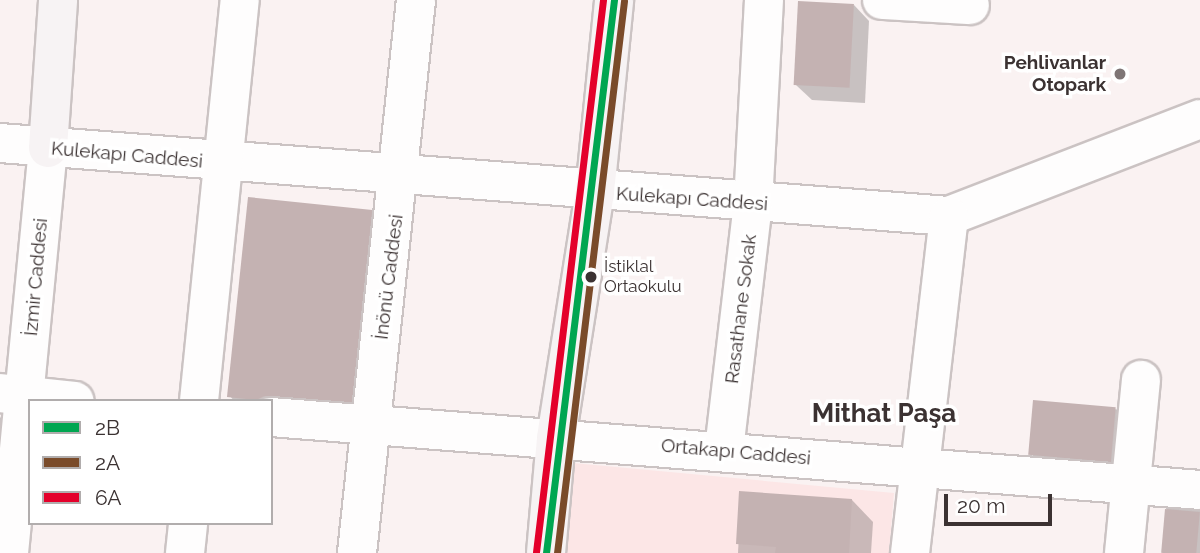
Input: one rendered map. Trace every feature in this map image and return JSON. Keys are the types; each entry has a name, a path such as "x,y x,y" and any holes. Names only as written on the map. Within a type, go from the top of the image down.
{"street":[{"name":"İzmir Caddesi","path":"9,553 12,394 48,148 58,0"},
{"path":"199,399 240,0"},
{"name":"İnönü Caddesi","path":"357,553 400,176 416,0"},
{"path":"546,553 556,438 595,192 614,0"},
{"name":"Rasathane Sokak","path":"724,450 753,203 764,0"},
{"path":"882,0 970,5"},
{"name":"Kulekapı Caddesi","path":"0,143 595,192 949,216 1200,119"},
{"path":"910,553 949,216"},
{"path":"1124,553 1141,380"},
{"path":"12,394 57,399"},
{"name":"Ortakapı Caddesi","path":"273,417 372,421 724,450 920,470 1200,490"},
{"path":"185,553 188,525"}],"shaded area":[{"path":"573,463 894,493 889,553 563,553"}],"building":[{"path":"798,1 854,4 850,88 794,85"},
{"path":"248,197 372,210 351,410 273,402 273,399 227,397"},
{"path":"1033,400 1116,407 1111,462 1028,455"},
{"path":"739,491 852,499 849,553 775,553 776,547 736,544"},
{"path":"1165,509 1200,512 1196,553 1161,553"}],"transit line":[{"name":"6A","path":"536,552 603,0"},
{"name":"2B","path":"546,553 614,0"},
{"name":"2A","path":"557,553 624,1"}],"place":[{"name":"Pehlivanlar Otopark","path":"1120,74"},
{"name":"İstiklal Ortaokulu","path":"591,277"}],"district":[{"name":"Mithat Paşa","path":"884,414"}]}
